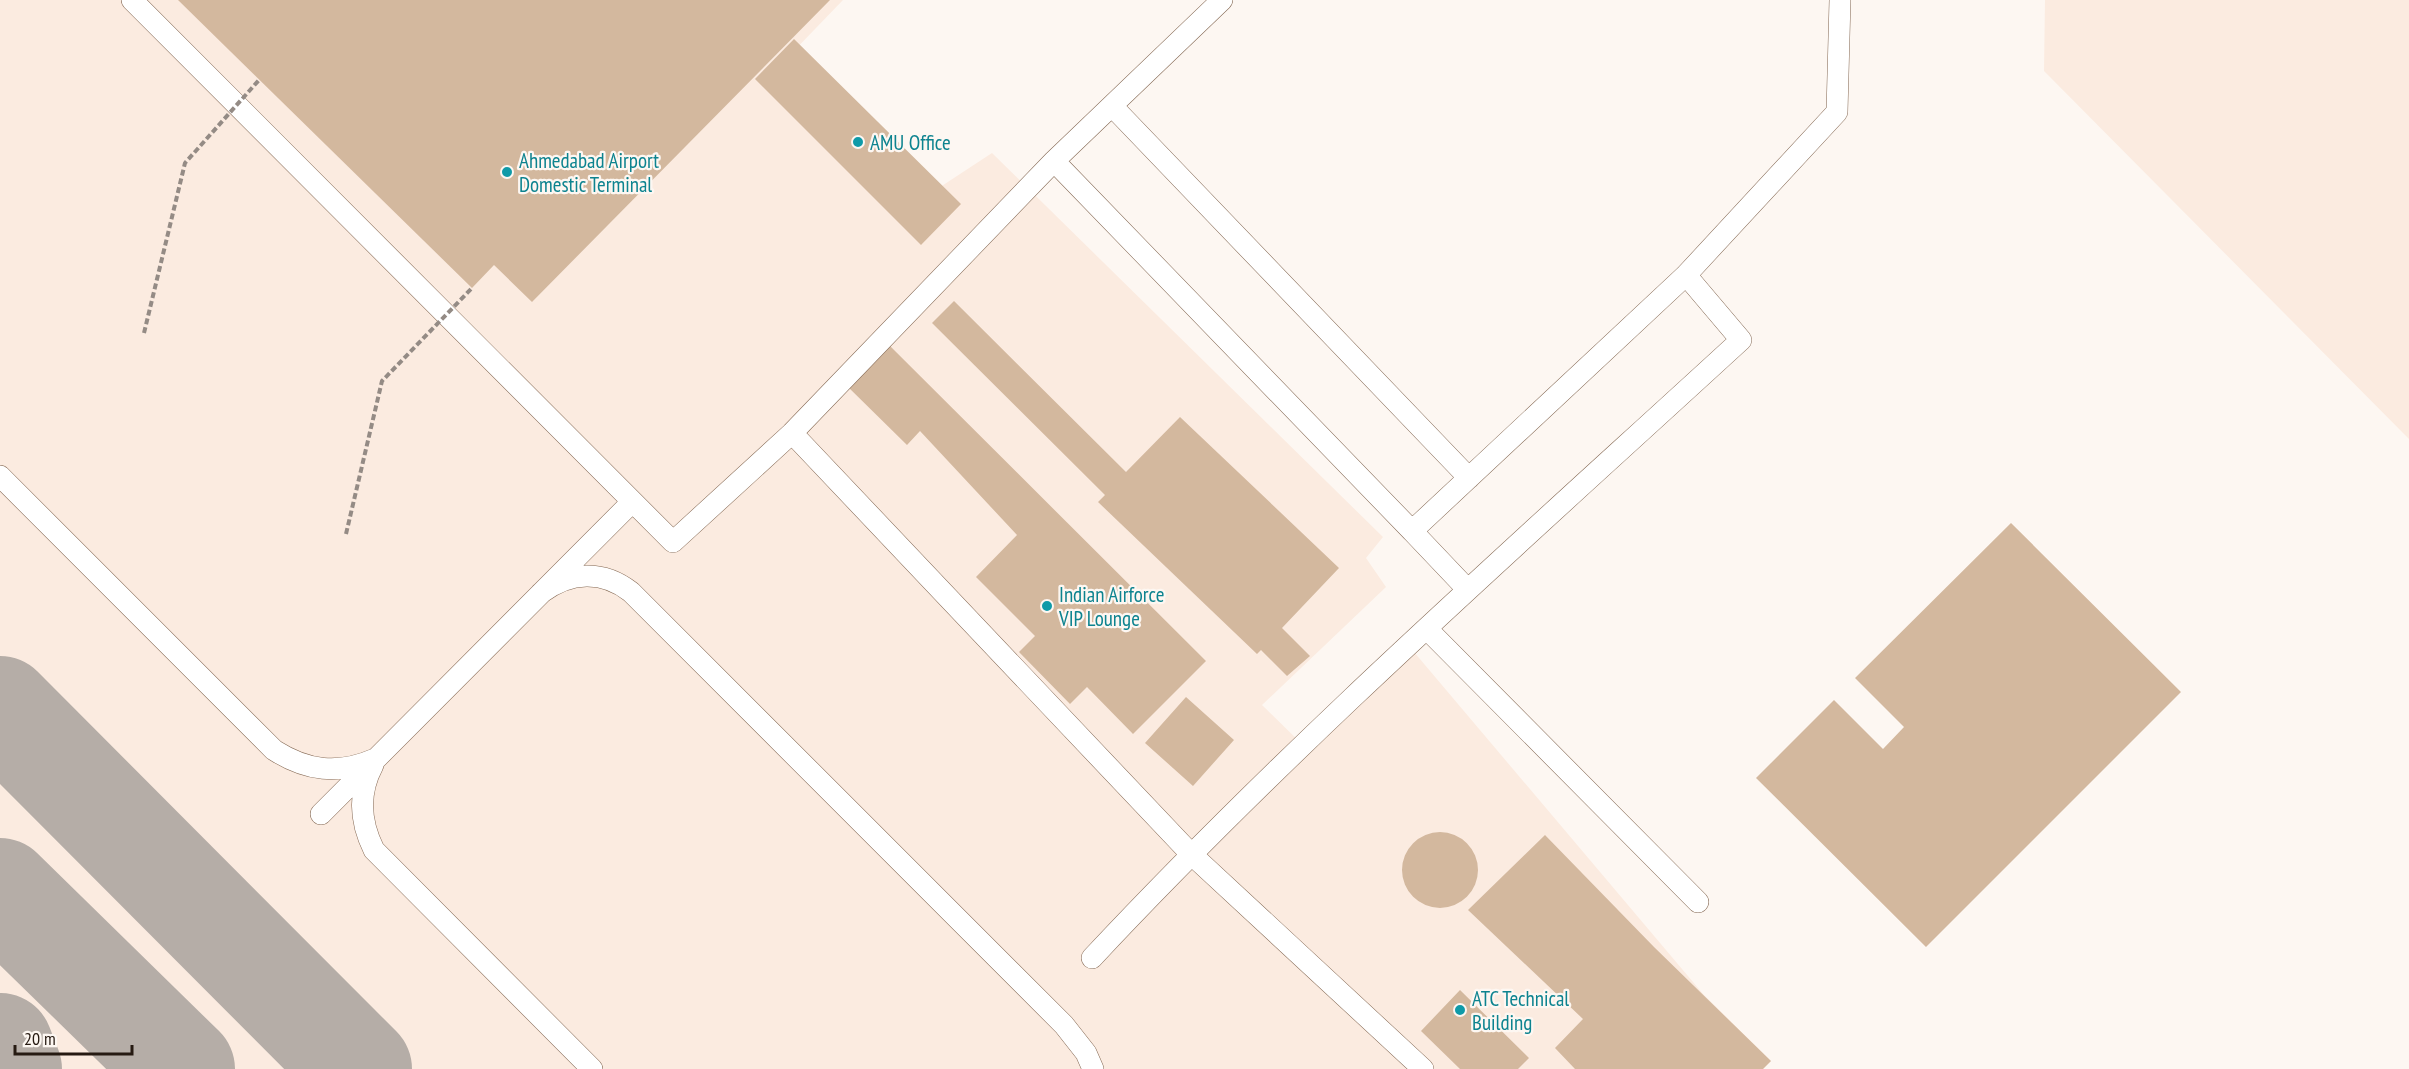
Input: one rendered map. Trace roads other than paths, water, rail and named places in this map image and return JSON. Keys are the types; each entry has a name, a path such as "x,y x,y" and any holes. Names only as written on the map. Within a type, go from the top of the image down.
{"lane":[{"path":"132,0 673,542 792,433 1054,161 1222,0"},
{"path":"1412,531 1686,275 1837,112 1840,0"},
{"path":"1113,106 1469,478"},
{"path":"1054,161 1468,590"},
{"path":"1092,958 1190,853 1468,590 1741,340 1686,275"},
{"path":"792,433 1190,853 1423,1069"},
{"path":"0,476 274,750 301,765 316,769 346,769 378,757"},
{"path":"321,814 632,502"},
{"path":"542,593 560,581 592,575 613,580 631,592 1064,1025 1086,1053 1093,1069"},
{"path":"1427,629 1698,902"},
{"path":"378,757 372,767 363,794 363,823 374,850 592,1069"}],"place":[{"name":"AMU Office","path":"858,142"},
{"name":"Ahmedabad Airport Domestic Terminal","path":"507,172"},
{"name":"Indian Airforce VIP Lounge","path":"1047,606"},
{"name":"ATC Technical Building","path":"1460,1010"}]}
